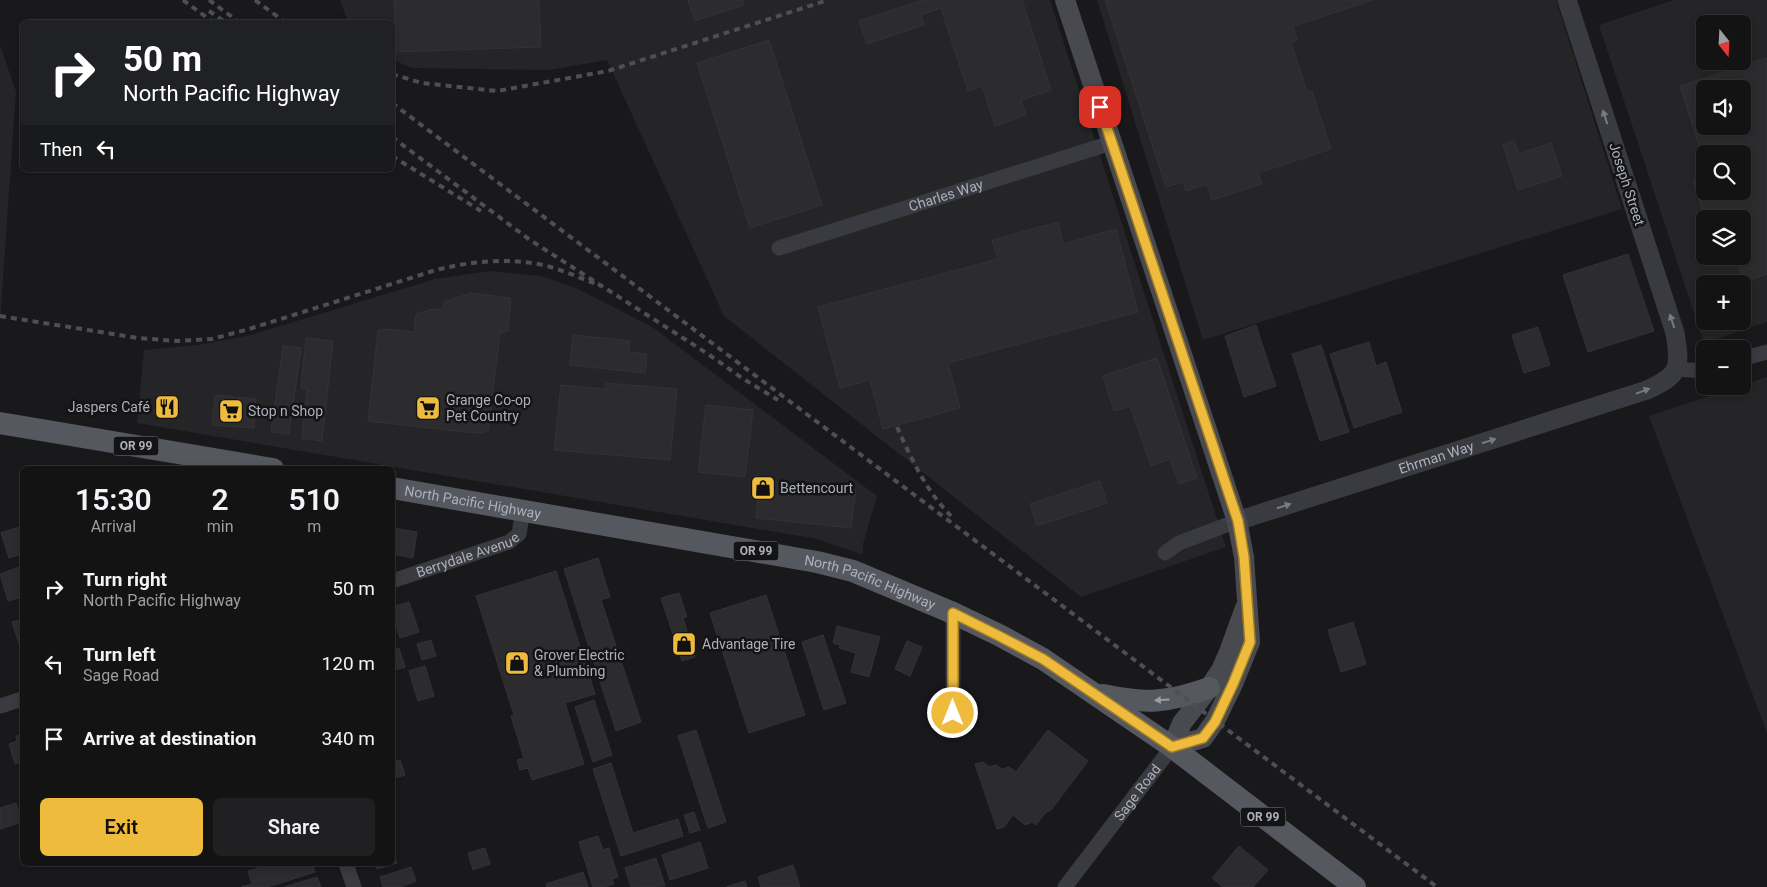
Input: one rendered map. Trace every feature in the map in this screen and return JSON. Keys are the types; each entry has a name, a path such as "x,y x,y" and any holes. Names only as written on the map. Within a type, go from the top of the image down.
{"main road":[{"path":"1065,0 1238,521 1244,557 1250,642 1215,722 1203,738 1172,747"},
{"name":"OR 99","path":"0,423 224,465"},
{"name":"North Pacific Highway","path":"395,489 817,562 852,571 953,613 1043,659 1172,747 1355,887"},
{"path":"1172,747 1182,723 1209,688 1229,652 1246,605"},
{"path":"1092,693 1128,700 1164,701 1209,688"}],"street":[{"name":"Joseph Street","path":"1567,0 1676,333 1678,348 1676,369"},
{"name":"Charles Way","path":"780,248 1111,143"},
{"path":"1751,357 1767,352"},
{"path":"1676,369 1696,371"},
{"name":"Ehrman Way","path":"1165,553 1179,543 1238,521 1647,390 1666,382 1676,369"},
{"name":"Berrydale Avenue","path":"395,580 510,542 519,534 523,510"},
{"path":"953,613 953,728"},
{"path":"0,706 20,700"},
{"name":"Sage Road","path":"1066,887 1156,765 1172,747"},
{"path":"347,866 354,887"}],"shaded area":[{"path":"340,0 1050,0 1226,547 1081,597 724,316 607,60 550,70 412,68 395,61 395,20 347,20"},
{"path":"1097,0 1556,0 1622,209 1203,340"},
{"path":"1674,0 1767,0 1767,322 1751,327 1751,275 1696,275 1696,319 1599,25"},
{"path":"0,45 16,92 0,322"},
{"path":"489,271 541,276 576,288 651,326 877,496 863,544 863,555 817,539 137,423 144,350 199,345 251,335 435,279"},
{"path":"1700,330 1743,330 1713,340 1703,340"},
{"path":"1767,377 1767,733 1649,416 1713,395 1751,395 1751,382"}],"building":[{"path":"394,0 539,0 541,47 395,52"},
{"path":"688,0 742,0 744,5 695,21"},
{"path":"923,0 1022,0 1051,90 1021,100 1026,115 995,126 982,86 968,91 941,8 921,15 924,25 867,44 859,21"},
{"path":"1105,0 1373,0 1293,26 1297,40 1291,42 1307,92 1312,91 1331,149 1258,173 1262,184 1212,200 1207,184 1186,191 1183,182 1166,187"},
{"path":"769,40 822,205 750,228 697,63"},
{"path":"1767,58 1767,274 1751,279 1751,275 1741,275 1738,265 1751,265 1751,210 1702,210 1699,200 1751,200 1751,145 1699,145 1680,86 1696,81 1696,135 1751,135 1751,80 1699,80 1730,70 1751,70 1751,63"},
{"path":"1514,141 1519,154 1551,143 1562,176 1518,190 1503,145"},
{"path":"1696,179 1696,190 1693,180"},
{"path":"1058,222 1063,244 1116,229 1138,312 948,363 960,408 883,429 870,380 840,388 818,307 998,259 992,240"},
{"path":"1628,254 1654,331 1588,352 1563,275"},
{"path":"471,293 510,298 511,303 508,331 500,333 488,431 481,433 465,432 368,421 378,331 385,329 414,332 416,314 433,309 443,310 444,302"},
{"path":"1256,325 1276,386 1244,397 1225,336"},
{"path":"1538,327 1550,365 1524,373 1512,335"},
{"path":"573,335 630,341 629,352 647,354 645,373 570,365"},
{"path":"306,338 333,341 322,441 302,438 307,389 301,388"},
{"path":"1369,342 1376,366 1386,362 1402,412 1354,428 1330,354"},
{"path":"1321,345 1349,432 1320,441 1292,354"},
{"path":"283,346 301,348 289,434 271,432"},
{"path":"1157,358 1197,478 1179,484 1170,459 1151,466 1130,406 1114,411 1103,376"},
{"path":"606,383 677,389 670,460 554,450 561,385 605,389"},
{"path":"215,395 256,399 254,428 212,425"},
{"name":"Jaspers Café","path":"158,396 180,401 177,417 154,413"},
{"path":"706,405 753,410 745,477 698,472"},
{"path":"760,480 856,490 851,528 756,518"},
{"path":"1100,481 1107,503 1037,526 1030,504"},
{"path":"20,527 20,555 9,558 1,533"},
{"path":"395,528 417,532 413,558 395,555"},
{"path":"598,558 610,597 601,600 641,722 616,731 564,569"},
{"path":"20,567 20,598 8,601 0,574"},
{"path":"556,571 595,694 565,703 584,764 532,780 528,768 520,770 517,760 524,758 511,716 514,715 476,596"},
{"path":"679,593 687,617 683,618 695,657 682,661 661,598"},
{"path":"766,595 805,715 749,733 710,613"},
{"path":"409,602 419,632 400,638 395,623 395,606"},
{"path":"20,620 20,644 19,644 12,622"},
{"path":"1353,622 1366,664 1341,672 1328,630"},
{"path":"837,626 880,637 869,677 851,672 856,653 839,648 840,645 833,643"},
{"path":"823,635 846,703 824,710 802,642"},
{"path":"431,640 436,656 422,660 417,644"},
{"path":"907,641 922,647 910,676 895,669"},
{"path":"399,648 405,667 395,670 395,649"},
{"path":"425,666 434,696 418,701 409,671"},
{"path":"594,700 612,755 593,762 575,707"},
{"path":"696,730 726,822 708,828 678,736"},
{"path":"1048,730 1088,761 1051,810 1046,812 1036,825 1032,822 1025,825 1013,815 1004,827 997,829 975,764 983,762 989,767 996,765 1002,769 1009,767 1016,772"},
{"path":"20,735 20,762 15,764 9,744 17,741 16,736"},
{"path":"400,760 405,775 395,778 395,761"},
{"path":"611,763 633,833 678,819 683,836 621,856 593,769"},
{"path":"16,803 20,823 0,829 0,808"},
{"path":"694,812 700,830 690,833 684,815"},
{"path":"598,836 603,850 609,848 618,877 612,879 614,884 604,887 593,887 579,842"},
{"path":"700,842 708,868 670,880 662,855"},
{"path":"1239,846 1268,870 1253,887 1223,887 1212,878"},
{"path":"485,848 490,864 473,870 468,853"},
{"path":"656,858 665,886 631,887 625,868"},
{"path":"793,865 800,887 761,887 758,877"},
{"path":"264,866 313,866 315,872 268,887 241,887 252,884 248,871"},
{"path":"376,866 387,866 377,869"},
{"path":"411,867 416,881 401,887 383,887 380,877"},
{"path":"583,872 588,887 547,887 546,884"},
{"path":"317,877 321,887 285,887"},
{"path":"745,881 747,887 726,887"}],"railway":[{"path":"183,0 210,20"},
{"path":"209,0 236,20"},
{"path":"255,0 282,20"},
{"path":"395,75 422,83 497,91 608,71 828,0"},
{"path":"209,11 222,20"},
{"path":"395,105 1437,887"},
{"path":"395,139 530,240 778,400"},
{"path":"395,158 481,211"},
{"path":"0,316 138,338 177,341 212,339 436,270 477,262 533,263 560,270 601,286"},
{"path":"897,427 927,485 951,516"}],"place":[{"name":"Jaspers Café","path":"167,407"},
{"name":"Grange Co-op Pet Country","path":"428,408"},
{"name":"Stop n Shop","path":"231,411"},
{"name":"Bettencourt","path":"763,488"},
{"name":"Advantage Tire","path":"684,644"},
{"name":"Grover Electric & Plumbing","path":"517,663"}],"route":[{"path":"953,713 953,613 1043,659 1172,747 1203,738 1215,722 1250,642 1244,557 1238,521 1100,107"}]}
